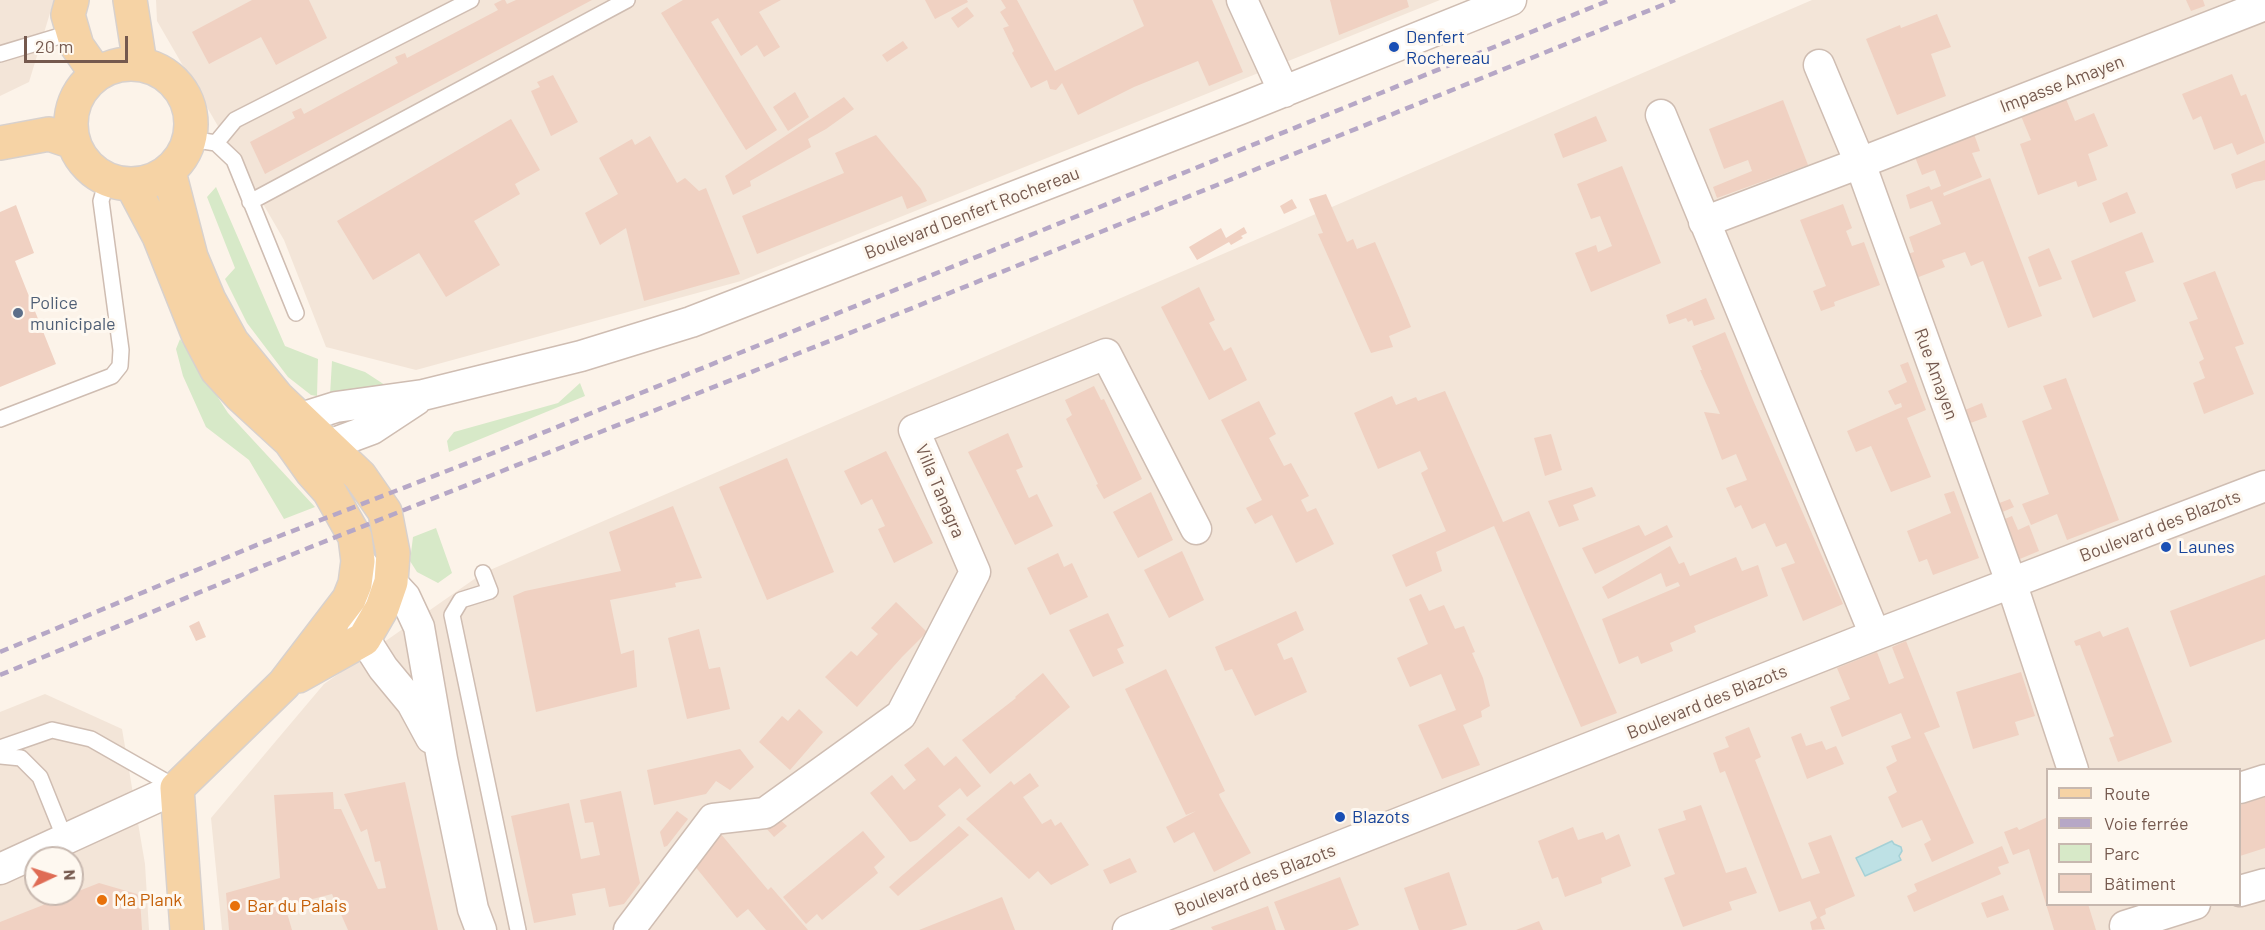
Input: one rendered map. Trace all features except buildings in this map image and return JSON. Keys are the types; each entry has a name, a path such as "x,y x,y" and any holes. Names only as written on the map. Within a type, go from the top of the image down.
{"main road":[{"path":"130,0 140,64"},
{"path":"72,16 76,46 96,74"},
{"path":"119,182 151,182 169,172 182,157 203,141 191,118 187,99 176,82 159,70 140,64 117,64 96,74 82,87 74,104 70,123 73,142 86,165 119,182 159,236 198,334 216,370 241,396 296,430 329,446 360,476 385,512 393,553 392,582 382,608 364,639 284,684"},
{"path":"0,143 49,134 73,142"},
{"path":"169,172 191,257 209,300 232,342 277,397 296,430 312,472 329,491 355,537 358,561 355,584 349,598 284,684 177,788 187,930"}],"street":[{"path":"1242,0 1284,92"},
{"name":"Boulevard Denfert Rochereau","path":"296,430 336,407 423,395 581,356 691,322 1284,92 1511,0"},
{"name":"Impasse Amayen","path":"1860,163 2265,5"},
{"name":"Rue Amayen","path":"1820,65 1860,163 2012,585 2072,768"},
{"path":"1660,115 1875,635"},
{"path":"1704,222 1860,163"},
{"name":"Villa Tanagra","path":"630,930 713,819 765,813 901,715 975,572 914,430 1106,354 1196,529"},
{"name":"Boulevard Denfert Rochereau","path":"329,446 372,429 423,395"},
{"name":"Boulevard des Blazots","path":"1144,927 1875,635 2012,585 2265,486"},
{"path":"358,561 368,572 362,635 383,668 412,703 442,759"},
{"path":"392,582 405,597 419,627 442,759 476,923"},
{"path":"2241,788 2265,780"},
{"path":"0,868 177,788"},
{"path":"2241,891 2265,884"},
{"path":"2123,920 2186,906"}],"lane":[{"path":"296,313 234,160 203,141 235,120 471,0"},
{"path":"250,202 627,0"},
{"path":"0,54 72,16"},
{"path":"0,419 112,376 120,366 121,350 101,201 119,182"},
{"path":"483,573 490,591 461,600 452,615 518,930"},
{"path":"0,748 52,730 92,739 177,788"},
{"path":"0,756 21,758 40,777 65,839"}],"shaded area":[{"path":"0,0 54,0 29,82 0,96"},
{"path":"156,0 1440,0 741,281 416,370 326,347 284,240 157,21"},
{"path":"1812,0 2265,0 2265,930 222,930 211,818 324,684 483,573"},
{"path":"45,694 122,729 145,864 149,930 0,930 0,712"}],"green space":[{"path":"216,187 285,346 318,359 317,396 311,395 288,377 247,323 225,279 235,268 207,197"},
{"path":"180,339 228,413 315,507 284,519 249,460 206,427 183,376 176,349"},
{"path":"332,361 365,372 385,385 330,395"},
{"path":"580,383 585,396 449,452 447,441 454,432 558,403"},
{"path":"436,528 452,573 438,583 417,572 410,561 413,537"}],"water":[{"path":"1892,841 1901,847 1902,851 1899,856 1901,860 1865,876 1856,858"}],"railway":[{"path":"0,652 259,544 488,455 1610,0"},
{"path":"0,675 268,564 900,313 1675,0"}],"place":[{"name":"Denfert Rochereau","path":"1394,47"},
{"name":"Police municipale","path":"18,313"},
{"name":"Launes","path":"2166,547"},
{"name":"Blazots","path":"1340,817"},
{"name":"Ma Plank","path":"102,900"},
{"name":"Bar du Palais","path":"235,906"}]}
